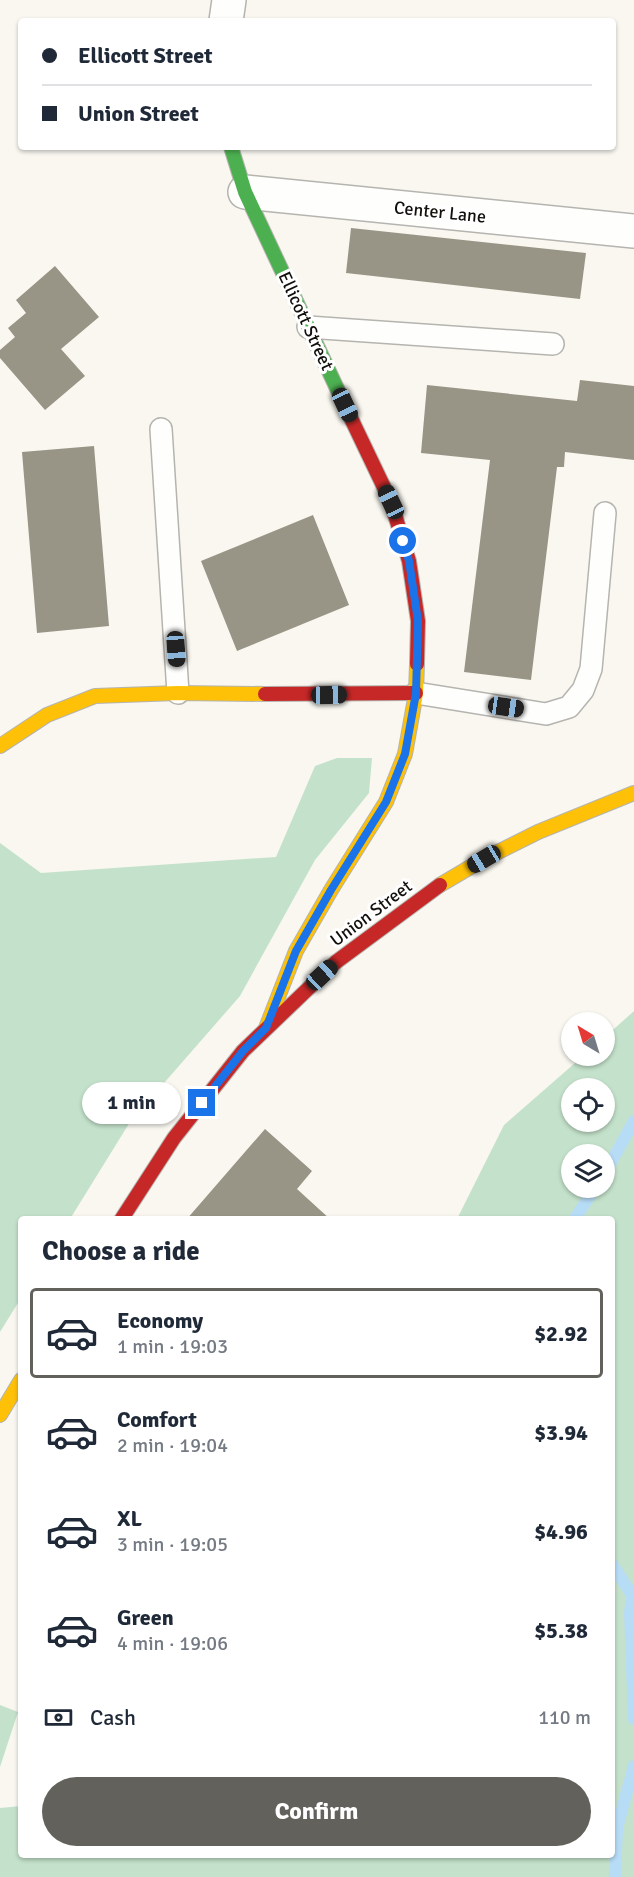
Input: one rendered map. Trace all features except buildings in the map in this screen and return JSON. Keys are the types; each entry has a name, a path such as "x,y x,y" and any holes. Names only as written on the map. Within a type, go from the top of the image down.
{"street":[{"path":"226,18 229,0"},
{"name":"Ellicott Street","path":"232,150 245,192 391,502 409,561 418,621 416,693 405,754 386,802 296,951 266,1028"},
{"name":"Center Lane","path":"245,192 634,231"},
{"path":"0,746 46,715 95,696 178,693 308,695 416,693"},
{"name":"Union Street","path":"124,1216 174,1138 243,1051 336,962 434,889 505,848 634,794"},
{"path":"0,1415 18,1385"}],"lane":[{"path":"308,327 553,344"},
{"path":"161,429 178,693"},
{"path":"416,693 546,714 568,707 583,690 591,669 605,513"}],"green space":[{"path":"337,758 372,758 369,793 315,860 240,996 130,1122 72,1216 18,1216 18,1303 0,1332 0,843 41,873 276,857 315,766"},
{"path":"634,1011 634,1877 0,1877 0,1808 18,1806 18,1858 615,1858 615,1216 458,1216 504,1125 572,1066 615,1066 615,1028"},
{"path":"0,1705 18,1712 0,1767"}],"waterway":[{"path":"615,1155 634,1121"},
{"path":"577,1216 588,1198"},
{"path":"615,1569 632,1595 630,1613 634,1719"},
{"path":"615,1877 617,1828 634,1766"}],"traffic: fast":[{"path":"232,150 245,192 348,412"}],"traffic: slow":[{"path":"266,1028 296,951 386,802 405,754 416,693 417,664"},
{"path":"0,746 47,715 95,696 178,693 265,694"},
{"path":"440,885 484,859 538,832 634,793"},
{"path":"0,1415 18,1385"}],"traffic: jam":[{"path":"348,412 391,502 409,561 418,621 417,664"},
{"path":"265,694 416,693"},
{"path":"124,1216 174,1138 243,1051 336,962 440,885"}],"route":[{"path":"202,1103 243,1051 266,1028 296,951 386,802 405,754 416,693 418,621 409,561 403,541"}]}
